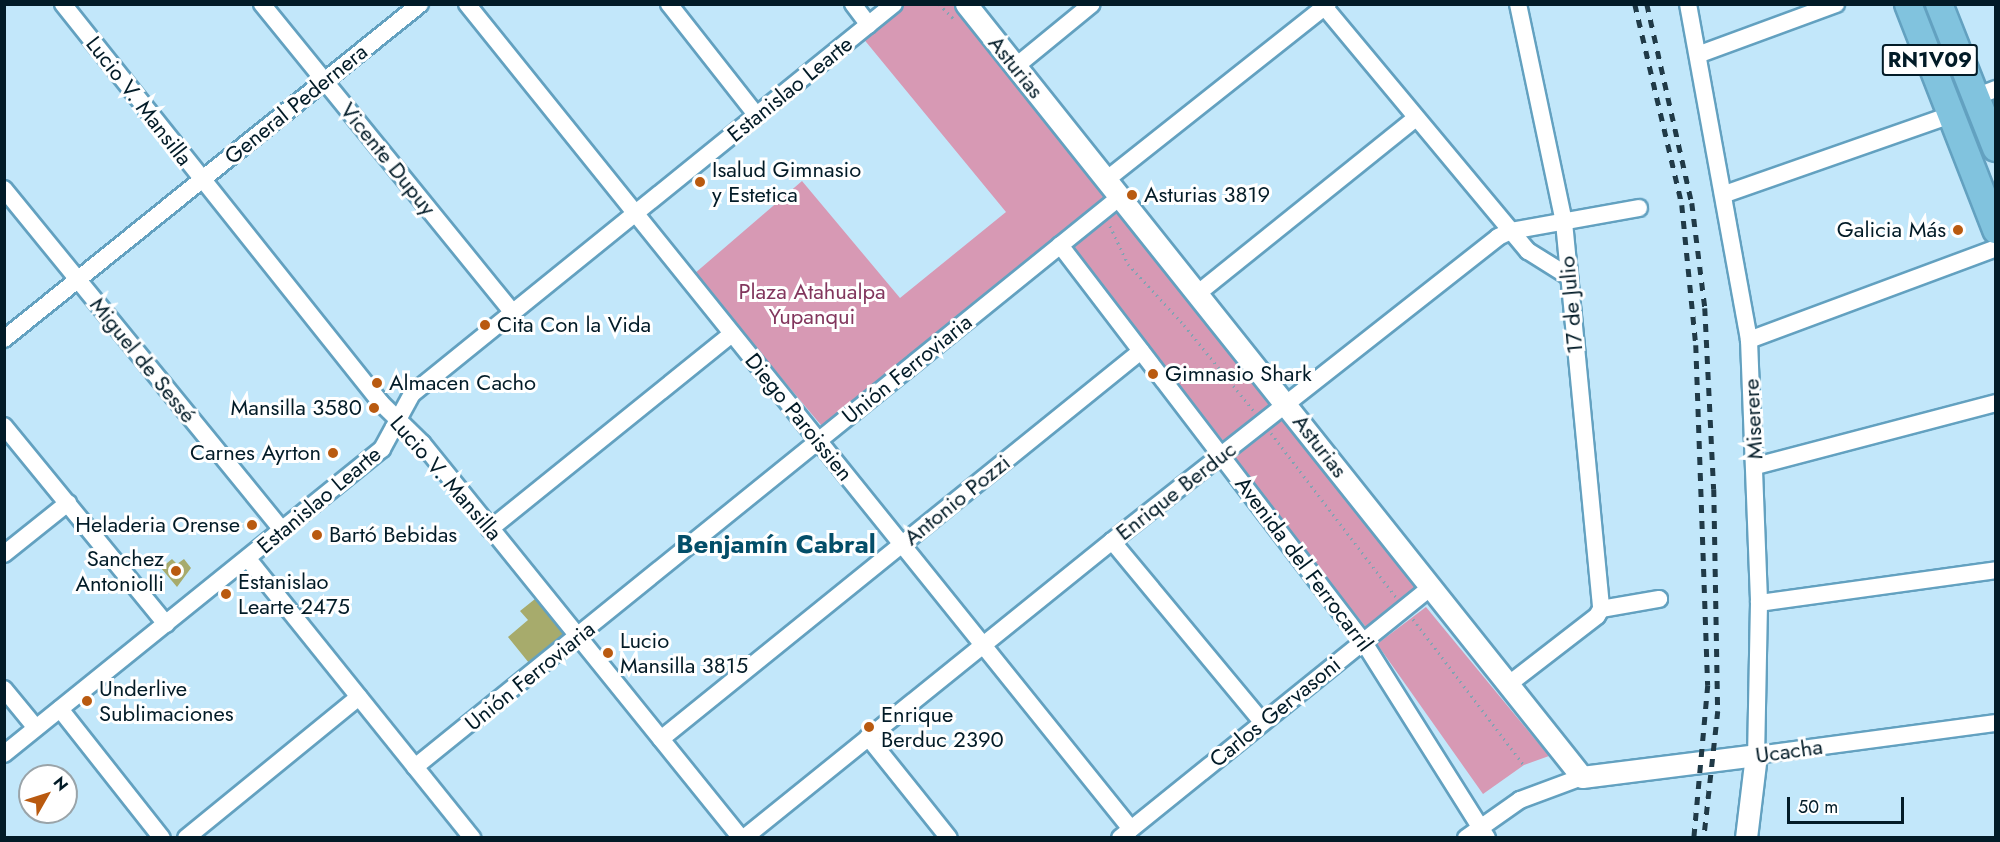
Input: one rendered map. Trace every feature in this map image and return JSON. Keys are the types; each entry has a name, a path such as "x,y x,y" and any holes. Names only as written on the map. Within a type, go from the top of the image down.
{"main road":[{"name":"RN1V09","path":"1908,4 1995,230"},
{"name":"RN1V09","path":"1939,4 1985,93 1995,148"}],"street":[{"name":"Vicente Dupuy","path":"262,4 513,313"},
{"name":"General Pedernera","path":"4,339 420,4"},
{"name":"Diego Paroissien","path":"467,4 983,645 1125,833"},
{"path":"669,4 757,116"},
{"path":"853,4 869,25"},
{"name":"Estanislao Learte","path":"4,754 382,449 412,394 894,4"},
{"name":"Asturias","path":"966,4 1106,180 1112,203 1197,294 1582,777"},
{"path":"1015,67 1092,4"},
{"name":"17 de Julio","path":"1518,4 1564,222 1601,609"},
{"name":"Miserere","path":"1688,4 1700,54 1749,340 1758,603 1756,755 1746,837"},
{"path":"1700,54 1836,4"},
{"path":"1106,180 1325,5 1415,119 1528,251 1568,276"},
{"name":"Lucio V. Mansilla","path":"67,6 202,181 398,420 422,443 742,837"},
{"path":"1725,194 1951,114"},
{"path":"1197,294 1415,119"},
{"name":"Miguel de Sessé","path":"4,189 282,530"},
{"name":"Unión Ferroviaria","path":"415,767 579,638 1112,203"},
{"name":"Enrique Berduc","path":"742,837 1112,541 1498,237 1511,231 1639,208"},
{"name":"Avenida del Ferrocarril","path":"1060,245 1364,641 1484,832"},
{"path":"1749,340 1995,248"},
{"path":"490,528 732,334"},
{"name":"Antonio Pozzi","path":"661,739 1141,351"},
{"path":"1755,466 1995,403"},
{"path":"4,426 166,624"},
{"path":"4,554 68,504"},
{"path":"1112,541 1263,723"},
{"path":"248,559 415,767 465,835"},
{"path":"1758,603 1995,570"},
{"name":"Carlos Gervasoni","path":"1125,833 1431,587"},
{"path":"1509,684 1597,616 1601,609 1659,599"},
{"path":"4,689 36,728"},
{"path":"186,837 359,697"},
{"path":"60,709 162,837"},
{"name":"Ucacha","path":"1582,777 1995,723"},
{"path":"868,737 949,837"},
{"path":"1466,837 1484,832 1530,794 1582,777"}],"path":[{"path":"939,4 961,27"},
{"path":"1112,203 1128,264 1184,324 1263,422 1524,765"}],"green space":[{"name":"Plaza Atahualpa Yupanqui","path":"902,5 962,5 1115,197 826,431 694,274 802,181 900,298 1006,212 862,37"},
{"path":"1119,204 1278,400 1225,443 1066,247"},
{"path":"1286,414 1424,585 1368,630 1230,459"},
{"path":"1426,607 1549,756 1524,765 1483,794 1377,644"}],"building":[{"name":"Sanchez Antoniolli","path":"172,559 177,564 184,559 191,568 177,587 161,568"},
{"path":"535,599 564,634 529,663 508,637 528,620 520,611"}],"railway":[{"path":"1635,4 1682,205 1696,345 1708,685 1694,838"},
{"path":"1647,4 1692,203 1705,308 1714,489 1718,711 1704,838"}],"place":[{"name":"Isalud Gimnasio y Estetica","path":"700,182"},
{"name":"Asturias 3819","path":"1132,195"},
{"name":"Galicia Más","path":"1958,230"},
{"name":"Cita Con la Vida","path":"485,325"},
{"name":"Gimnasio Shark","path":"1153,374"},
{"name":"Almacen Cacho","path":"377,383"},
{"name":"Mansilla 3580","path":"374,408"},
{"name":"Carnes Ayrton","path":"333,453"},
{"name":"Heladeria Orense","path":"252,525"},
{"name":"Bartó Bebidas","path":"317,535"},
{"name":"Sanchez Antoniolli","path":"176,571"},
{"name":"Estanislao Learte 2475","path":"226,594"},
{"name":"Lucio Mansilla 3815","path":"608,653"},
{"name":"Underlive Sublimaciones","path":"87,701"},
{"name":"Enrique Berduc 2390","path":"869,727"}],"district":[{"name":"Benjamín Cabral","path":"776,545"}]}
